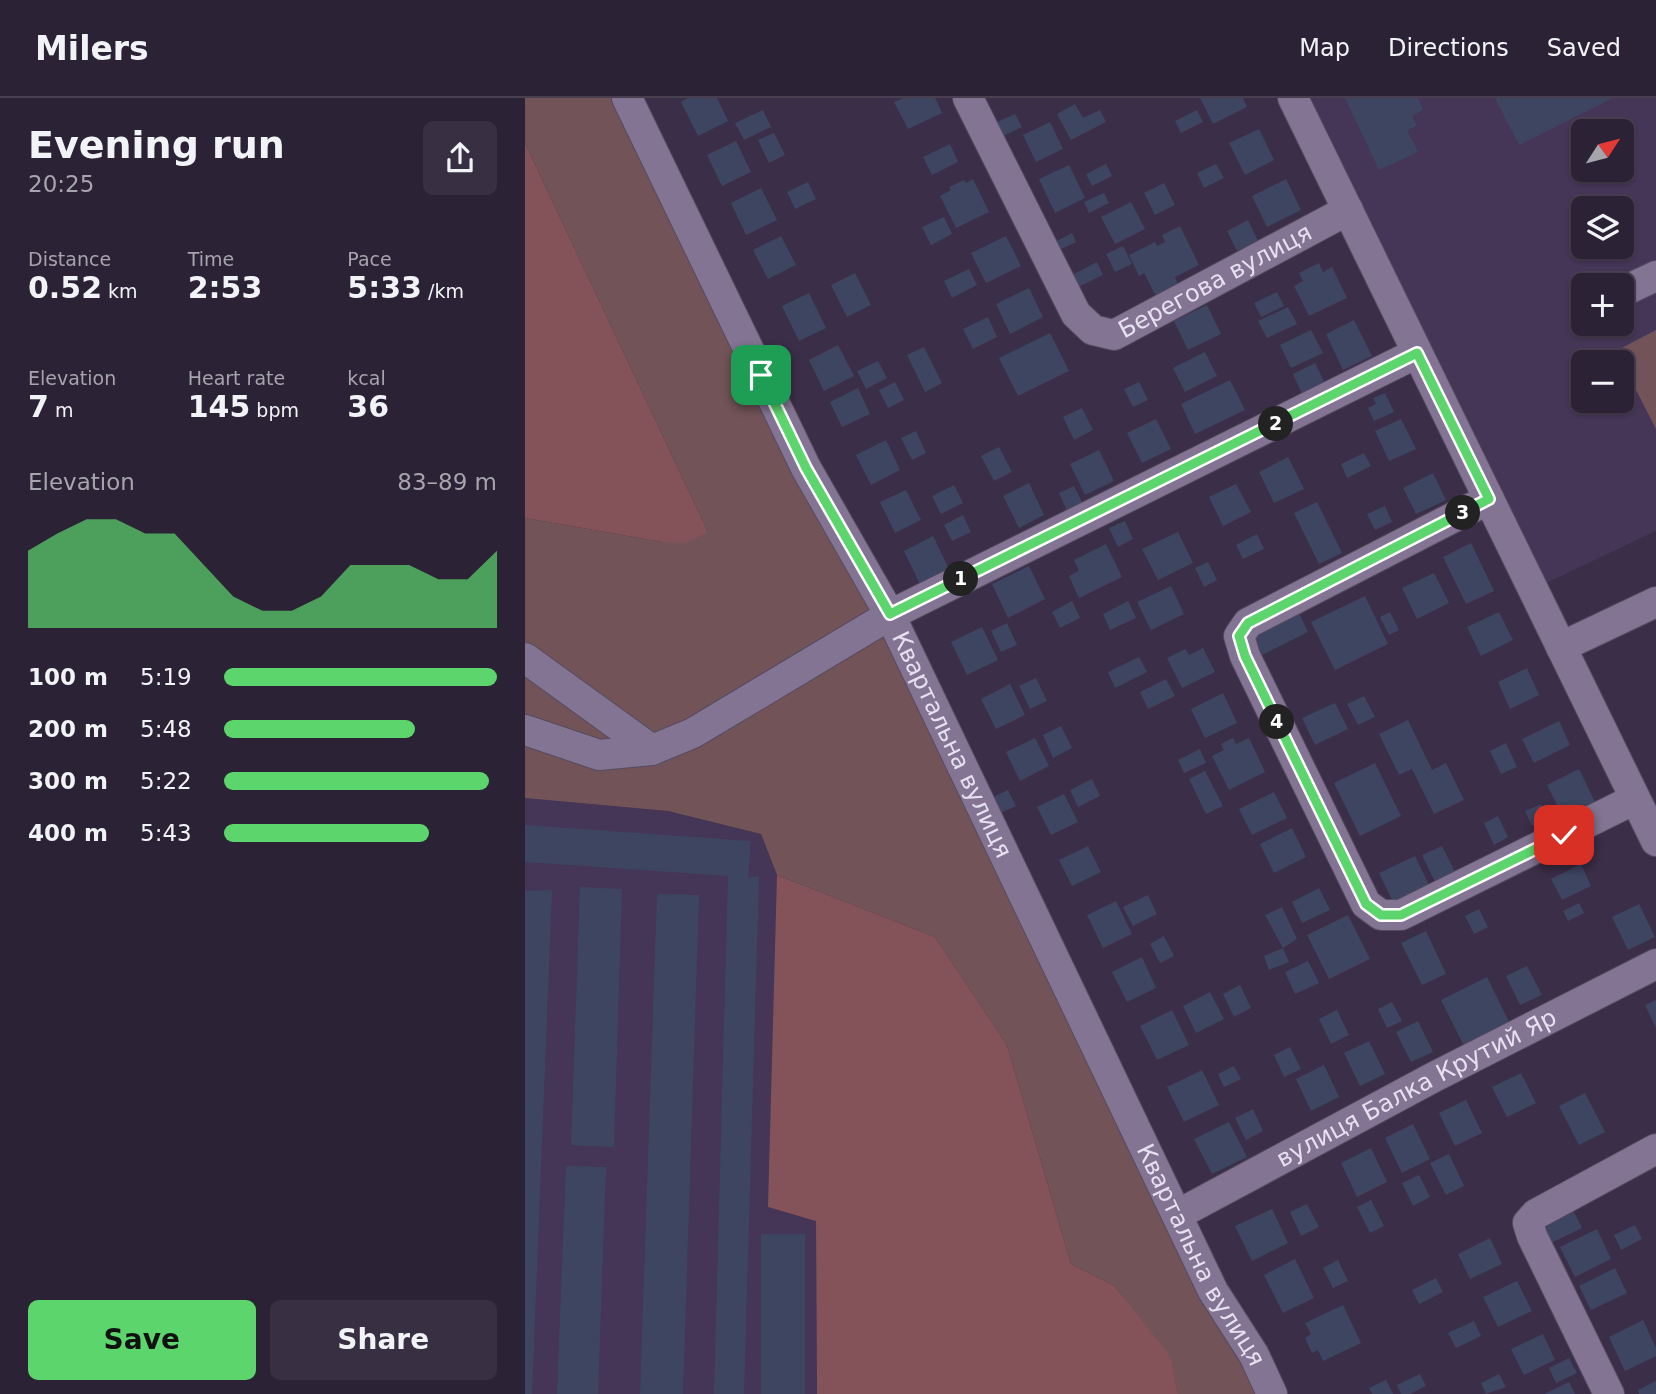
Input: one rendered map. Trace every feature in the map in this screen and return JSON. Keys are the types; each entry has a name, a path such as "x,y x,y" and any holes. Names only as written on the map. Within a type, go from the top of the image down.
{"street":[{"name":"Квартальна вулиця","path":"627,98 806,468 890,614 1213,1291 1254,1355 1272,1394"},
{"name":"Берегова вулиця","path":"968,98 1076,314 1093,330 1114,335 1348,210"},
{"path":"1293,98 1656,841"},
{"path":"1634,286 1656,276"},
{"path":"525,730 599,755 652,750 693,733 890,614 1417,353"},
{"path":"1489,499 1248,623 1239,636 1245,656 1366,904 1381,915 1401,915 1636,799"},
{"path":"1561,647 1656,603"},
{"path":"525,658 652,750"},
{"name":"вулиця Балка Крутий Яр","path":"1177,1215 1434,1077 1656,964"},
{"path":"1609,1394 1528,1223 1536,1214 1656,1149"}],"shaded area":[{"path":"525,98 614,98 872,610 694,727 647,735 525,646 525,518 662,542 708,532 525,143"},
{"path":"1304,98 1656,98 1656,531 1540,586"},
{"path":"525,143 708,532 685,543 662,542 525,518"},
{"path":"1656,330 1656,429 1634,386 1634,350 1618,350"},
{"path":"890,615 1272,1394 1178,1394 1170,1357 1115,1286 1071,1264 1007,1045 935,937 777,875 761,834 668,811 525,798 525,730 652,750"},
{"path":"525,664 637,750 525,720"},
{"path":"525,798 668,811 761,834 777,875 816,1221 817,1394 525,1394"},
{"path":"777,875 935,937 1007,1045 1071,1264 1115,1286 1171,1357 1178,1394 817,1394 816,1221 768,1207"}],"building":[{"path":"688,98 717,98 728,121 698,136 681,102"},
{"path":"903,98 935,98 942,113 908,129 894,102"},
{"path":"1200,98 1243,98 1247,107 1213,124"},
{"path":"1345,98 1418,98 1423,110 1412,116 1417,126 1407,130 1418,152 1379,170"},
{"path":"1495,98 1613,98 1571,119 1519,145"},
{"path":"1075,104 1083,118 1100,110 1106,122 1071,140 1057,114"},
{"path":"763,110 771,127 744,140 735,123"},
{"path":"1197,110 1203,122 1181,133 1175,121"},
{"path":"1015,114 1022,127 1001,137 995,123"},
{"path":"1050,122 1063,149 1036,162 1023,135"},
{"path":"1259,129 1274,160 1245,175 1229,143"},
{"path":"774,133 785,155 769,163 758,140"},
{"path":"736,141 751,172 722,186 707,155"},
{"path":"950,144 958,162 932,175 923,157"},
{"path":"1106,164 1112,176 1092,186 1086,174"},
{"path":"1216,164 1224,178 1204,188 1197,173"},
{"path":"1069,165 1085,198 1055,213 1039,179"},
{"path":"973,179 989,212 956,228 940,196 951,190 949,187"},
{"path":"1286,179 1301,210 1267,227 1252,196"},
{"path":"808,182 816,199 795,209 787,192"},
{"path":"1164,183 1175,205 1155,215 1144,193"},
{"path":"761,188 777,220 746,235 731,203"},
{"path":"1104,193 1109,203 1089,213 1084,202"},
{"path":"1131,202 1145,229 1115,244 1101,217"},
{"path":"944,217 952,234 931,245 922,227"},
{"path":"1248,220 1258,241 1237,251 1227,231"},
{"path":"1180,226 1199,265 1175,277 1178,285 1156,296 1144,273 1139,276 1129,255 1155,242 1157,246 1165,242 1162,235"},
{"path":"1072,233 1076,242 1057,251 1053,243"},
{"path":"781,236 796,265 768,279 753,250"},
{"path":"1006,236 1021,266 986,283 971,253"},
{"path":"1123,246 1132,264 1115,272 1106,254"},
{"path":"1097,262 1103,275 1074,289 1068,277"},
{"path":"1319,263 1323,272 1332,267 1347,298 1309,316 1294,286 1303,281 1299,273"},
{"path":"969,269 977,285 952,298 944,281"},
{"path":"855,273 871,305 847,317 831,285"},
{"path":"1029,288 1043,317 1010,334 996,304"},
{"path":"1277,292 1284,306 1261,317 1254,303"},
{"path":"809,293 826,328 799,341 782,306"},
{"path":"1207,305 1221,334 1188,350 1174,321"},
{"path":"1288,307 1297,324 1267,338 1258,321"},
{"path":"988,317 997,337 973,349 963,329"},
{"path":"1354,320 1372,356 1343,370 1326,334"},
{"path":"1311,330 1323,353 1291,368 1280,345"},
{"path":"1050,333 1069,371 1018,396 999,358"},
{"path":"838,345 854,376 824,391 809,360"},
{"path":"924,347 942,383 925,392 907,355"},
{"path":"1205,352 1217,376 1185,392 1173,368"},
{"path":"878,361 887,378 866,389 857,371"},
{"path":"1315,363 1326,385 1303,396 1293,374"},
{"path":"1230,380 1245,410 1195,434 1181,404"},
{"path":"895,382 904,400 888,408 879,390"},
{"path":"1139,382 1148,400 1133,407 1124,389"},
{"path":"858,388 870,414 842,427 830,402"},
{"path":"1385,393 1394,412 1374,421 1368,408 1376,404 1373,398"},
{"path":"1082,408 1093,430 1074,440 1063,417"},
{"path":"1156,419 1171,449 1142,463 1127,433"},
{"path":"1401,419 1416,449 1389,461 1375,431"},
{"path":"916,431 926,453 912,460 901,438"},
{"path":"886,440 900,470 871,485 856,455"},
{"path":"999,447 1012,472 994,481 981,456"},
{"path":"1099,450 1114,481 1085,495 1070,464"},
{"path":"1364,453 1371,466 1347,478 1341,464"},
{"path":"1288,457 1304,489 1274,503 1259,472"},
{"path":"1433,473 1446,500 1416,514 1403,488"},
{"path":"1029,483 1044,515 1019,528 1003,496"},
{"path":"1236,484 1251,512 1223,526 1209,497"},
{"path":"954,485 963,503 941,514 932,496"},
{"path":"1074,486 1083,504 1067,511 1059,493"},
{"path":"906,490 921,520 895,533 880,502"},
{"path":"1317,502 1342,553 1319,564 1294,513"},
{"path":"1385,506 1392,522 1375,530 1367,514"},
{"path":"963,515 971,532 952,541 944,525"},
{"path":"1125,521 1133,539 1118,547 1109,528"},
{"path":"1178,532 1193,563 1158,580 1142,549"},
{"path":"1257,534 1264,549 1243,559 1236,545"},
{"path":"933,536 949,569 920,584 904,551"},
{"path":"1471,543 1494,591 1466,604 1443,557"},
{"path":"1106,544 1122,577 1079,598 1069,576 1079,571 1074,560"},
{"path":"1208,562 1217,580 1204,587 1195,568"},
{"path":"1029,566 1045,599 1008,618 992,584"},
{"path":"1434,573 1449,603 1417,619 1402,588"},
{"path":"1171,586 1184,614 1151,630 1137,602"},
{"path":"1365,596 1388,644 1335,670 1311,622"},
{"path":"1072,601 1080,618 1060,628 1052,612"},
{"path":"1128,601 1136,618 1110,630 1103,614"},
{"path":"1390,612 1399,630 1389,635 1380,617"},
{"path":"1499,612 1513,640 1481,656 1467,627"},
{"path":"1299,613 1308,632 1262,655 1253,636"},
{"path":"1007,623 1017,645 1001,652 991,631"},
{"path":"982,627 998,660 967,675 951,642"},
{"path":"1203,648 1215,672 1182,688 1167,658 1185,649 1189,655"},
{"path":"1139,657 1147,672 1115,688 1108,672"},
{"path":"1527,668 1539,695 1510,709 1498,682"},
{"path":"1036,678 1047,701 1030,709 1019,686"},
{"path":"1166,679 1175,696 1148,709 1140,692"},
{"path":"1010,684 1025,715 996,729 981,699"},
{"path":"1223,693 1237,723 1205,738 1191,709"},
{"path":"1364,696 1375,717 1358,725 1347,704"},
{"path":"1335,703 1348,729 1315,745 1302,718"},
{"path":"1408,720 1432,770 1446,763 1464,800 1434,814 1412,769 1399,775 1379,734"},
{"path":"1559,721 1570,745 1534,763 1522,739"},
{"path":"1061,726 1072,748 1053,758 1043,735"},
{"path":"1035,738 1049,766 1020,781 1006,752"},
{"path":"1233,738 1236,744 1249,738 1265,772 1229,790 1212,756 1224,750 1221,744"},
{"path":"1506,743 1517,767 1501,774 1490,751"},
{"path":"1200,749 1206,763 1184,773 1178,760"},
{"path":"1375,763 1401,816 1360,836 1334,783"},
{"path":"1579,769 1597,806 1565,821 1547,785"},
{"path":"1205,771 1223,806 1206,814 1189,779"},
{"path":"1092,779 1100,796 1078,807 1070,790"},
{"path":"1008,790 1016,806 996,815 989,799"},
{"path":"1274,792 1287,818 1252,835 1239,809"},
{"path":"1064,794 1078,822 1051,835 1037,807"},
{"path":"1541,804 1548,818 1532,826 1525,811"},
{"path":"1498,816 1508,837 1494,845 1484,823"},
{"path":"525,825 751,841 748,878 759,876 744,1394 714,1394 728,876 525,862"},
{"path":"1292,828 1306,857 1274,873 1260,844"},
{"path":"1088,846 1101,872 1072,886 1059,860"},
{"path":"1442,846 1455,872 1435,882 1422,855"},
{"path":"1415,856 1430,887 1394,904 1379,873"},
{"path":"1581,864 1591,886 1562,900 1551,879"},
{"path":"580,887 622,889 614,1147 571,1145"},
{"path":"1319,888 1330,910 1302,923 1292,902"},
{"path":"552,890 532,1394 525,1394 525,891"},
{"path":"657,894 699,895 683,1394 640,1394"},
{"path":"1148,895 1157,914 1133,926 1123,907"},
{"path":"1116,901 1132,934 1103,948 1087,915"},
{"path":"1579,903 1584,913 1568,921 1563,911"},
{"path":"1639,904 1655,937 1628,950 1612,917"},
{"path":"1282,907 1297,939 1283,948 1265,915"},
{"path":"1479,909 1488,927 1474,934 1465,916"},
{"path":"1348,915 1370,959 1329,979 1307,935"},
{"path":"1426,931 1446,974 1422,985 1401,943"},
{"path":"1164,936 1174,956 1160,963 1150,944"},
{"path":"1283,948 1289,962 1269,970 1264,956"},
{"path":"1142,957 1156,988 1127,1002 1112,972"},
{"path":"1308,961 1319,983 1295,994 1285,972"},
{"path":"1527,966 1542,995 1520,1005 1506,976"},
{"path":"1487,977 1511,1026 1465,1048 1441,1000"},
{"path":"1240,985 1251,1008 1234,1017 1223,994"},
{"path":"1210,992 1224,1019 1196,1033 1183,1006"},
{"path":"1656,1000 1656,1028 1645,1005"},
{"path":"1392,1002 1402,1021 1387,1028 1378,1009"},
{"path":"1172,1010 1189,1045 1157,1060 1140,1026"},
{"path":"1337,1010 1349,1035 1331,1044 1319,1019"},
{"path":"1418,1021 1433,1052 1411,1062 1396,1032"},
{"path":"1369,1041 1385,1074 1360,1086 1344,1053"},
{"path":"1290,1047 1301,1069 1284,1077 1274,1055"},
{"path":"1324,1065 1339,1097 1311,1111 1296,1079"},
{"path":"1234,1066 1241,1079 1224,1087 1218,1074"},
{"path":"1202,1070 1219,1105 1184,1122 1167,1087"},
{"path":"1521,1073 1536,1103 1507,1117 1492,1087"},
{"path":"1585,1093 1605,1132 1579,1145 1559,1106"},
{"path":"1466,1100 1482,1133 1455,1146 1439,1113"},
{"path":"1253,1109 1263,1131 1246,1140 1235,1118"},
{"path":"1229,1122 1247,1157 1212,1174 1194,1139"},
{"path":"1413,1124 1430,1159 1402,1173 1385,1138"},
{"path":"1371,1148 1387,1182 1357,1197 1341,1163"},
{"path":"1449,1154 1464,1186 1446,1195 1430,1163"},
{"path":"566,1166 606,1167 598,1394 557,1394"},
{"path":"1419,1175 1430,1197 1413,1206 1402,1183"},
{"path":"1371,1200 1384,1226 1370,1233 1357,1207"},
{"path":"1307,1204 1319,1227 1301,1236 1290,1212"},
{"path":"1272,1209 1288,1243 1252,1261 1235,1226"},
{"path":"1573,1210 1582,1228 1549,1244 1540,1226"},
{"path":"1635,1225 1642,1239 1621,1250 1614,1235"},
{"path":"1597,1229 1611,1259 1575,1277 1560,1247"},
{"path":"761,1234 805,1234 805,1394 761,1394"},
{"path":"1490,1238 1502,1264 1470,1279 1458,1254"},
{"path":"1295,1259 1314,1298 1283,1313 1264,1275"},
{"path":"1338,1260 1348,1281 1333,1288 1323,1268"},
{"path":"1615,1268 1627,1293 1591,1310 1579,1286"},
{"path":"1436,1278 1443,1292 1419,1304 1412,1290"},
{"path":"1517,1281 1532,1311 1498,1327 1483,1297"},
{"path":"1343,1305 1361,1343 1323,1361 1318,1350 1312,1353 1305,1338 1311,1334 1305,1323"},
{"path":"1643,1320 1656,1348 1656,1356 1625,1371 1609,1337"},
{"path":"1474,1321 1481,1336 1456,1348 1448,1333"},
{"path":"1543,1334 1555,1360 1524,1375 1511,1349"},
{"path":"1569,1358 1577,1373 1556,1383 1549,1368"},
{"path":"1420,1374 1426,1386 1410,1394 1401,1394 1397,1385"},
{"path":"1499,1374 1506,1387 1486,1394 1481,1383"},
{"path":"1386,1380 1393,1394 1372,1394 1369,1388"},
{"path":"1656,1381 1656,1394 1639,1394 1638,1390"},
{"path":"1569,1382 1575,1394 1544,1394"}],"route":[{"path":"761,375 806,468 890,614 1417,353 1489,499 1248,623 1239,636 1245,656 1366,904 1381,915 1401,915 1564,835"}]}
